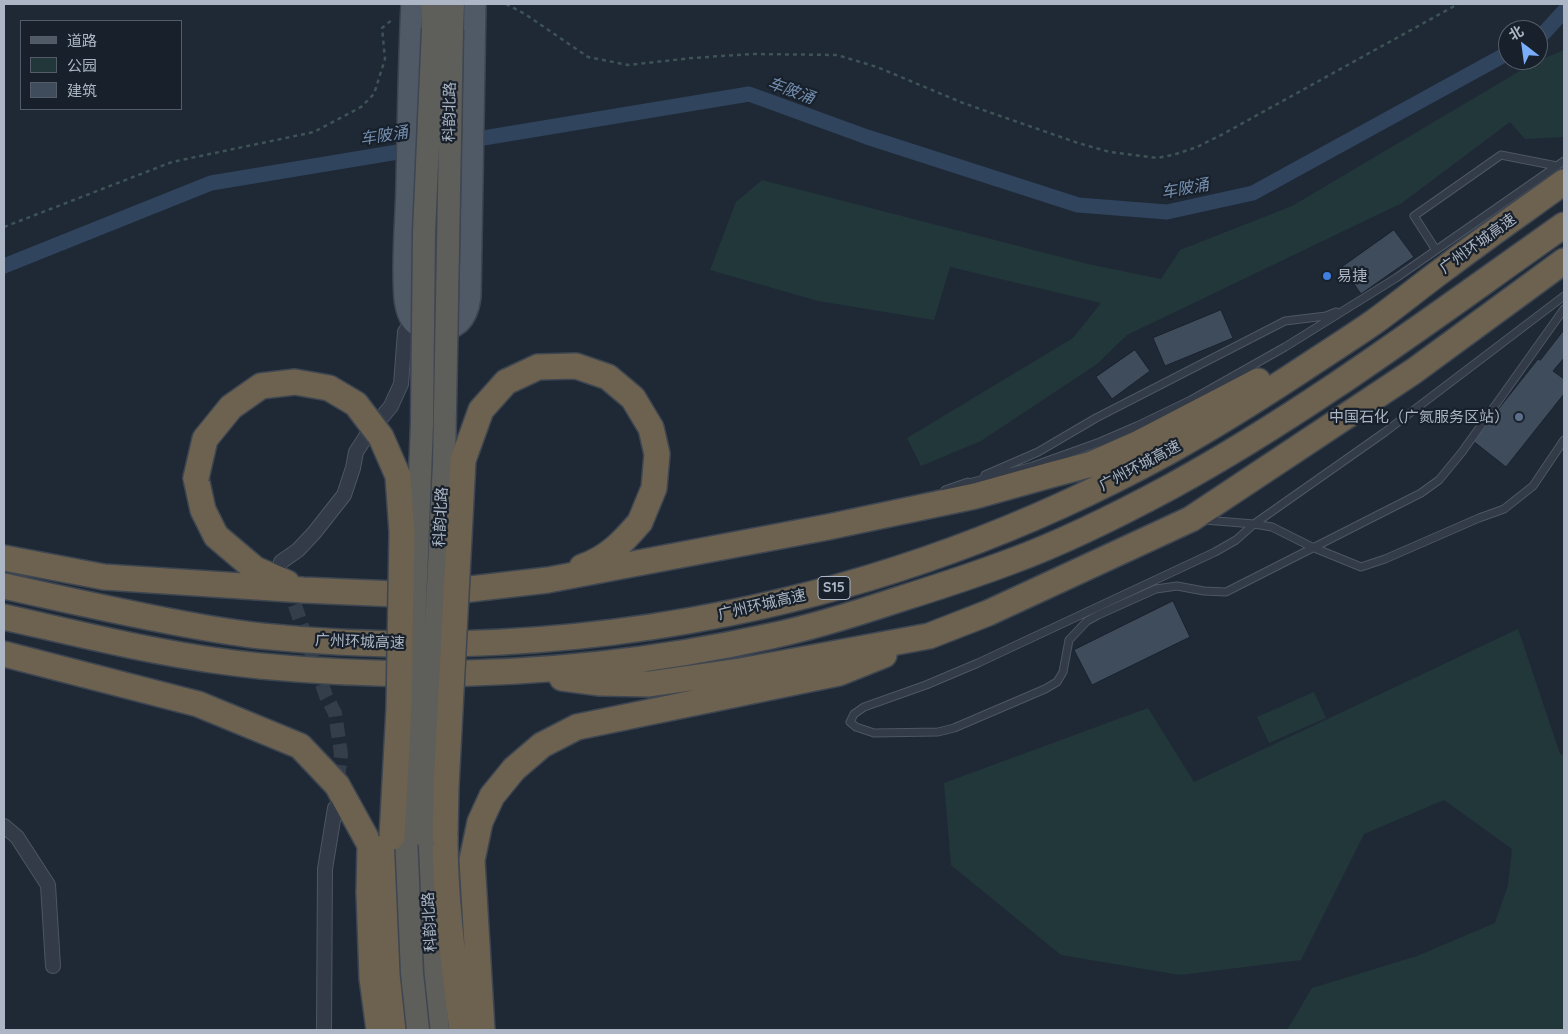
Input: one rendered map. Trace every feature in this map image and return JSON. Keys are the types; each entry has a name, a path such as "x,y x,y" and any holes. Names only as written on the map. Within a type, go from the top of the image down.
{"highway":[{"name":"科韵北路","path":"418,1030 412,973 406,836 422,424 424,232 442,30 453,4"},
{"name":"科韵北路","path":"419,5 442,30 444,463 426,837 428,913 438,1030"},
{"name":"广州环城高速","path":"4,586 190,626 319,641 385,644 479,643 587,635 700,619 763,607 857,582 1002,532 1082,496 1167,452 1270,390 1374,322 1449,265 1561,174"},
{"name":"广州环城高速","path":"4,617 166,652 256,666 382,674 480,673 612,663 704,650 774,636 870,609 1016,560 1106,520 1174,485 1289,416 1564,225"},
{"path":"482,1030 472,860 480,822 492,796 514,769 542,745 577,727 839,673 988,613 1191,519 1414,371 1564,261"},
{"path":"4,558 104,577 303,590 419,595 548,580 828,528 975,496 1092,464 1135,445 1374,322"},
{"path":"462,1030 445,874 446,787 463,460 481,410 506,382 538,368 576,366 608,377 633,398 651,428 657,454 654,488 640,522 622,544 597,562 548,580"},
{"path":"303,590 255,570 216,536 203,510 196,478 205,439 230,406 261,386 295,382 329,388 356,404 381,437 398,476 402,532 399,708 388,920 390,977 399,1030"},
{"path":"514,671 600,683 649,684 740,671 929,636"},
{"path":"4,654 198,704 300,746 337,785 370,845 369,892 372,978 379,1030"}],"main road":[{"path":"419,5 410,34 405,256 406,299 409,314 416,325 438,330 456,325 464,318 470,297 475,4"}],"street":[{"path":"281,562 298,550 344,495 354,468 356,452 391,406 401,384 405,332 413,320"},
{"path":"324,1030 325,869 335,808"},
{"path":"4,826 17,837 48,885 54,966"}],"lane":[{"path":"1436,250 1414,216 1501,155 1561,174"},
{"path":"939,493 965,484 1034,466 1100,442 1191,400 1285,347 1359,302 1436,250 1561,174 1564,161"},
{"path":"1564,296 1385,432 1254,524 1236,540 1215,552 978,663 926,685 864,707 854,714 850,722 856,727 874,733 938,732 954,728 1057,682 1062,672 1068,640 1086,621 1156,589 1177,586 1204,591 1226,592 1420,493 1439,480 1462,452 1564,309"},
{"path":"965,484 1038,452 1096,418 1285,322 1326,316 1359,302"},
{"path":"1191,519 1272,527 1312,547 1362,567 1504,509 1534,486 1564,440"},
{"path":"828,528 912,501"}],"path":[{"path":"506,4 525,14 588,57 628,65 753,54 837,55 877,67 963,103 1078,143 1110,152 1157,158 1197,147 1223,134 1458,4"},
{"path":"4,227 172,162 314,132 328,126 361,107 374,94 385,58 382,28 396,16 419,5"}],"green space":[{"path":"1564,50 1564,137 1525,139 1510,122 1402,203 1127,335 1097,364 981,441 921,466 907,438 1073,338 1101,303 950,267 934,320 818,301 710,270 736,202 762,180 1088,264 1161,279 1180,250 1292,206 1522,70 1548,70 1548,57"},
{"path":"1518,629 1560,754 1564,755 1564,1030 1287,1030 1312,988 1417,956 1495,923 1508,885 1512,849 1444,800 1364,834 1301,960 1180,975 1061,955 951,865 944,783 1148,708 1194,782"},
{"path":"1314,692 1326,718 1269,743 1257,717"}],"building":[{"path":"1394,230 1414,257 1361,294 1342,267"},
{"path":"1221,310 1233,338 1165,366 1153,338"},
{"name":"中国石化（广氮服务区站）","path":"1564,330 1564,358 1553,371 1564,379 1564,394 1506,467 1473,441 1538,359 1540,360"},
{"path":"1135,350 1150,371 1112,399 1096,377"},
{"path":"1173,601 1190,637 1092,685 1074,650"}],"waterway":[{"name":"车陂涌","path":"1548,29 1564,11"},
{"name":"车陂涌","path":"441,145 749,94 867,137 1078,205 1167,212 1253,193 1498,58"},
{"name":"车陂涌","path":"4,266 211,183 416,149"}],"tunnel":[{"path":"288,585 326,696 335,713 341,754 337,787"}],"place":[{"name":"易捷","path":"1327,276"},
{"name":"中国石化（广氮服务区站）","path":"1519,417"}]}
